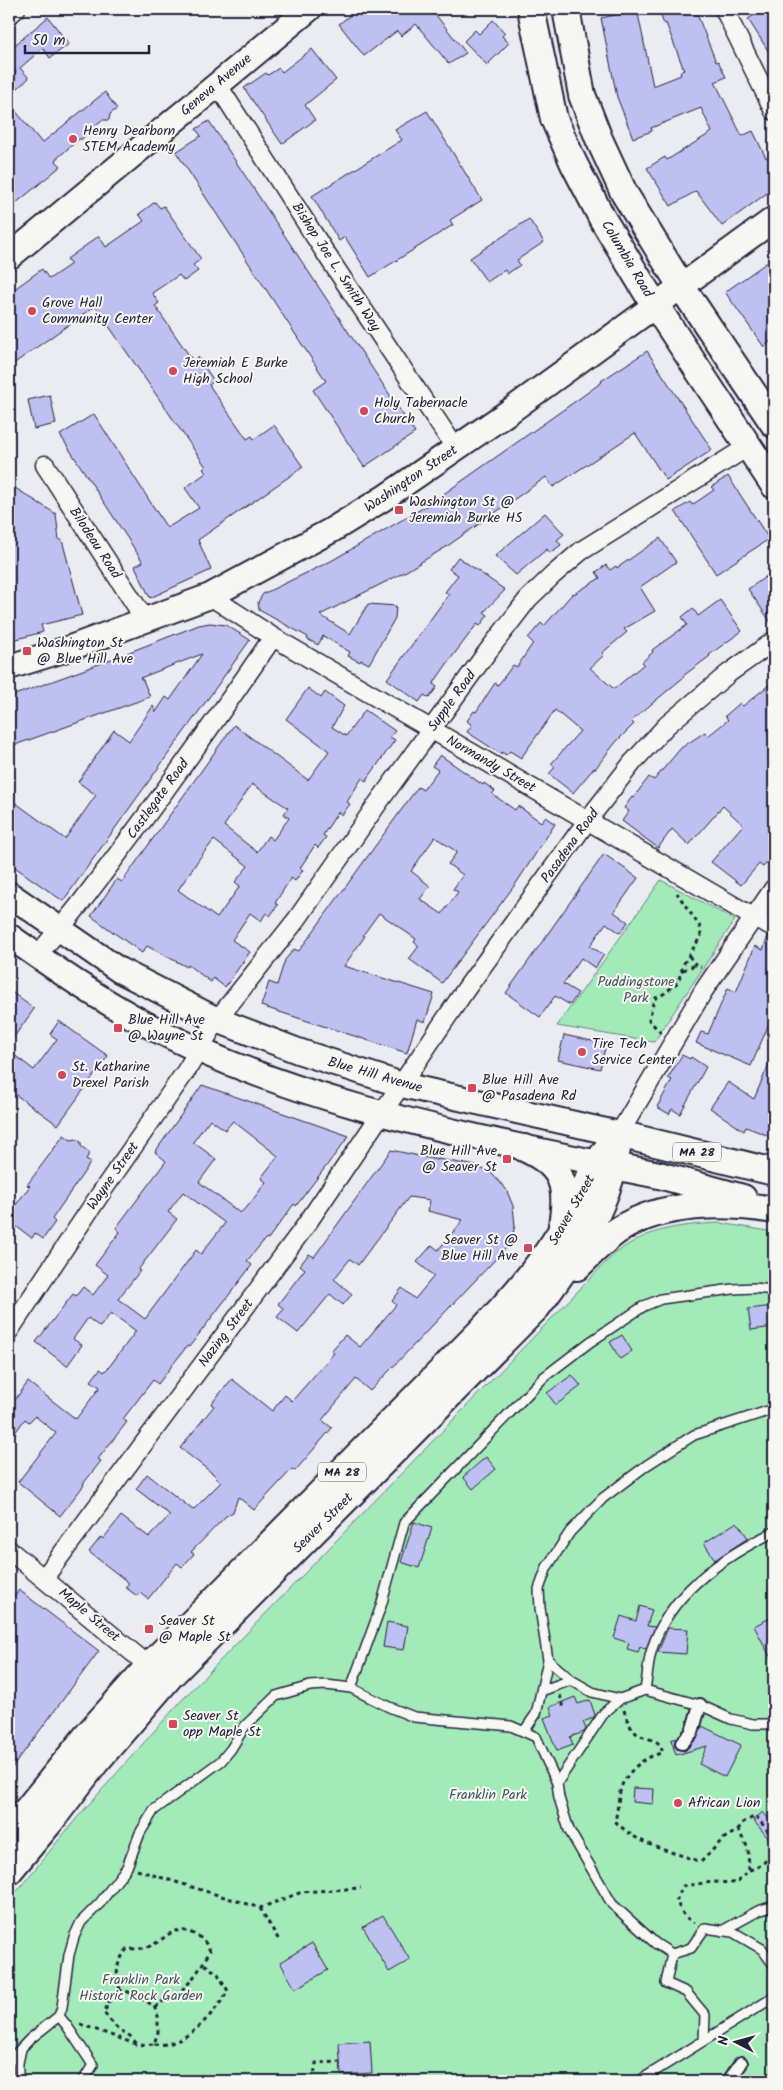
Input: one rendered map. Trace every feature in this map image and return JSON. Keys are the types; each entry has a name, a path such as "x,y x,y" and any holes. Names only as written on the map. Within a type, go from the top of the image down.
{"main road":[{"name":"Geneva Avenue","path":"9,257 309,9"},
{"name":"Columbia Road","path":"531,9 554,119 574,164 602,218 655,306 774,486"},
{"path":"566,9 582,95 599,139 624,193 681,286 774,424"},
{"name":"Washington Street","path":"9,667 70,648 210,596 332,530 384,498 600,348 681,286 774,219"},
{"name":"Blue Hill Avenue","path":"9,894 119,970 218,1020 298,1051 402,1085 620,1134 774,1172"},
{"path":"9,936 96,995 142,1022 200,1050 312,1092 382,1114 524,1148 607,1164 718,1190 774,1209"},
{"name":"Seaver Street","path":"9,1871 96,1764 160,1670 480,1332 530,1275 607,1164 620,1134"},
{"path":"524,1148 547,1160 560,1176 566,1195 561,1232"},
{"name":"Seaver Street","path":"9,1832 90,1732 160,1670 537,1307 560,1275 593,1222 604,1200 607,1164"},
{"name":"MA 28","path":"537,1307 604,1241 620,1229 645,1217 670,1211 718,1206 774,1209"}],"street":[{"path":"9,15 16,9"},
{"path":"724,9 774,111"},
{"name":"Bishop Joe L. Smith Way","path":"217,84 335,268 456,449"},
{"name":"Supple Road","path":"218,1020 297,920 378,803 528,599 581,551 749,446"},
{"name":"Bilodeau Road","path":"45,465 146,621"},
{"name":"Normandy Street","path":"210,596 273,637 587,821 753,917 774,927"},
{"name":"Castlegate Road","path":"37,956 58,928 82,903 273,637"},
{"name":"Pasadena Road","path":"402,1085 466,989 587,821 633,762 667,725 729,674 774,641"},
{"name":"Seaver Street","path":"620,1134 704,990 774,888"},
{"name":"Wayne Street","path":"9,1331 200,1050 218,1020"},
{"name":"Nazing Street","path":"44,1578 306,1225 402,1085"},
{"name":"Maple Street","path":"9,1550 160,1670"},
{"path":"682,1744 692,1732 700,1705"},
{"path":"729,2081 741,2063"}],"lane":[{"path":"351,1688 381,1606 404,1522 544,1377 590,1342 644,1306 661,1299 733,1289 754,1288 774,1290"},
{"path":"524,1730 536,1714 548,1660 539,1589 547,1567 570,1532 602,1498 647,1465 694,1435 774,1409"},
{"path":"645,1690 650,1655 669,1613 690,1588 721,1564 774,1532"},
{"path":"548,1660 571,1680 592,1692 620,1699"},
{"path":"541,1690 571,1680"},
{"path":"9,2061 30,2039 59,2016 62,2007 69,1955 74,1937 81,1922 100,1903 127,1867 140,1832 154,1810 221,1761 245,1726 276,1696 310,1686 326,1685 351,1688 389,1707 414,1716 511,1726 524,1730 536,1737 557,1782 559,1798 569,1830 612,1904 655,1943 672,1954"},
{"path":"557,1782 604,1713 620,1699 645,1690 700,1705 731,1719 753,1724 774,1724"},
{"path":"722,1931 758,1911 774,1906"},
{"path":"672,1954 691,1948 705,1928 733,1932 762,1949 774,1965"},
{"path":"672,1954 666,1983 686,1992 706,2015 704,2040"},
{"path":"639,2081 774,1997"},
{"path":"59,2016 93,2065 83,2081"},
{"path":"18,2081 18,2063 22,2048"}],"path":[{"path":"662,1034 649,1020 654,999 678,982 684,963 701,936 700,926 677,892"},
{"path":"689,956 696,965 702,967"},
{"path":"683,970 696,965"},
{"path":"620,1699 626,1717 635,1732 660,1743 662,1747 662,1753 655,1754 638,1764 622,1785 615,1821 623,1829 653,1848 668,1850 701,1862 723,1839 738,1830 742,1823 756,1816 774,1839"},
{"path":"738,1830 748,1848 749,1870"},
{"path":"705,1928 685,1917 676,1901 683,1886 712,1882 736,1883 749,1870 755,1869 767,1860 774,1848"},
{"path":"127,1867 260,1908 302,1892 361,1888"},
{"path":"260,1908 280,1942"},
{"path":"120,1990 116,1971 119,1960 127,1949 147,1948 175,1930 184,1929 206,1942 210,1951 186,1985 172,1997 161,2001 155,2008"},
{"path":"67,2026 86,2024 138,2045 154,2044 162,2046 173,2043 187,2035 210,2014 228,1991 218,1974 203,1963"},
{"path":"120,1990 132,1993 155,2008 158,2016 158,2026 154,2044"},
{"path":"120,1990 110,1999 104,2013 117,2028 130,2036 138,2045"},
{"path":"313,2081 316,2063 340,2062"}],"green space":[{"name":"Puddingstone Park","path":"661,880 735,920 654,1042 557,1026"},
{"name":"Franklin Park","path":"720,1223 774,1232 774,2081 9,2081 9,1901 76,1819 181,1701 610,1258 622,1248 661,1230 689,1225"}],"building":[{"path":"358,9 431,9 466,53 449,64 416,24 401,36 397,31 364,56 339,24"},
{"path":"613,9 637,9 653,86 681,75 680,72 684,70 666,23 664,24 658,9 695,9 716,62 718,61 726,77 715,82 742,136 753,131 766,158 774,152 774,188 722,226 696,191 671,206 647,168 665,157 667,160 712,132 701,108 651,128 652,131 633,138 617,97 601,18 615,15"},
{"path":"764,9 774,9 774,60 748,19"},
{"path":"48,17 69,44 50,58 43,48 20,68 29,78 9,96 9,79 16,72 9,63 9,50"},
{"path":"493,20 505,33 502,36 509,43 487,65 464,41 475,30 479,34"},
{"path":"312,49 336,80 305,105 315,120 282,144 244,88 266,73 268,75 279,68 282,72"},
{"path":"105,92 117,109 110,114 109,120 102,120 87,132 82,139 79,139 55,160 61,166 9,209 9,103 42,143"},
{"path":"427,111 482,200 450,220 453,225 370,277 345,237 339,241 312,196 402,140 395,130"},
{"path":"209,121 415,433 364,467 313,390 326,381 176,152 201,136 196,129"},
{"name":"Jeremiah E Burke High School","path":"155,202 160,208 164,206 201,259 193,265 198,271 184,281 179,275 152,293 159,303 155,306 193,361 198,357 214,381 209,385 247,439 252,436 254,439 274,425 303,467 198,540 211,570 150,598 135,566 143,562 60,435 94,414 167,528 199,508 185,488 206,473 203,469 206,467 95,306 9,367 9,293 42,269 49,279 71,264 67,259 99,236 106,247 144,221 139,214"},
{"path":"529,219 544,242 517,260 520,265 507,274 505,270 487,282 470,258"},
{"path":"769,261 774,267 774,338 764,347 725,292"},
{"path":"647,351 712,450 666,480 635,433 553,487 546,477 446,547 403,573 320,615 350,634 368,604 396,606 395,618 369,664 348,656 350,652 323,636 318,645 307,639 308,637 259,610 258,602 263,594 331,561 428,505 580,398 601,381"},
{"path":"50,395 56,424 34,429 28,400"},
{"path":"728,476 769,539 716,574 675,511 690,502 692,505 714,490 711,487"},
{"path":"9,484 56,514 59,540 62,540 82,615 41,625 43,632 9,641"},
{"path":"545,513 564,534 557,540 561,545 550,553 547,549 516,575 495,556"},
{"path":"660,538 676,562 640,587 655,611 624,629 627,632 602,653 604,655 590,668 614,689 644,664 642,662 653,652 652,650 687,625 682,617 693,608 698,616 720,600 742,631 683,676 631,721 634,724 616,742 573,793 549,774 555,767 551,764 580,731 555,710 521,758 510,751 506,755 502,752 501,754 467,732 472,725 467,721 474,711 476,712 495,683 498,685 513,665 517,667 533,643 528,638 541,623 544,626 573,593 600,578 596,572 606,565 610,570 616,566 617,568"},
{"path":"458,557 505,590 484,612 488,615 480,626 477,624 449,661 433,684 437,687 429,698 424,695 419,702 387,679 449,594 445,592 458,575 449,569"},
{"path":"774,571 774,627 748,589"},
{"path":"210,623 226,625 250,640 63,901 9,863 9,798 65,839 96,795 78,782 114,730 129,741 153,706 156,712 166,697 170,700 202,654 140,678 143,680 150,697 9,747 9,697 199,625"},
{"path":"774,681 774,855 763,867 759,864 741,885 711,862 743,825 723,806 689,845 672,829 658,848 622,821 629,811 624,808 649,777 654,780 681,748 705,732 708,736 728,720 725,716 740,703 743,706"},
{"path":"308,688 321,698 325,692 344,706 332,727 346,736 365,710 395,731 390,737 395,740 366,781 362,778 347,802 350,804 342,815 338,812 323,835 326,837 318,848 315,845 300,868 303,870 295,881 291,878 275,903 278,905 270,916 266,913 261,921 250,913 232,940 250,952 225,987 213,978 211,982 188,965 187,967 147,946 142,953 91,916 117,879 122,882 234,725 308,780 329,751 286,719","holes":["252,784 288,808 284,814 289,818 273,840 268,836 257,852 224,826","214,840 248,866 235,882 240,886 217,918 178,890"]},
{"path":"440,755 483,785 484,783 495,791 492,794 515,810 518,806 541,822 545,817 555,824 517,882 442,983 409,959 419,946 414,942 416,939 379,913 363,935 365,936 344,966 434,994 425,1022 417,1019 407,1053 261,1006 269,982 277,985 285,960 294,949 299,951 418,787 423,790 438,770 432,766","holes":["435,837 457,852 448,864 463,875 453,889 458,892 442,914 420,899 430,886 411,871"]},
{"path":"604,854 638,878 614,912 628,922 620,933 606,923 590,946 604,955 595,968 581,958 563,984 578,993 570,1005 555,996 540,1017 506,993"},
{"path":"768,936 774,938 774,1021 771,1019 751,1066 696,1043 701,1032 708,1034 728,988 736,992 755,946 763,950"},
{"path":"9,990 34,1009 9,1044"},
{"name":"St. Katharine Drexel Parish","path":"59,1021 108,1056 58,1125 9,1090 9,1051 34,1070 57,1039 50,1034"},
{"path":"564,1035 606,1044 600,1069 558,1060"},
{"path":"774,1052 774,1123 769,1136 746,1127 744,1131 710,1108 728,1082 754,1099"},
{"path":"682,1055 690,1059 691,1057 706,1067 680,1114 672,1109 669,1114 657,1107 672,1080 668,1078"},
{"path":"202,1085 349,1136 296,1206 294,1204 268,1239 266,1238 247,1261 252,1265 189,1347 187,1346 158,1384 153,1380 123,1419 127,1422 98,1459 101,1461 60,1516 18,1482 56,1433 35,1416 29,1422 25,1419 9,1441 9,1408 28,1382 76,1419 100,1387 91,1381 100,1369 104,1372 109,1367 136,1331 111,1313 100,1327 88,1318 73,1339 82,1345 67,1366 36,1342 73,1294 76,1296 83,1287 93,1295 108,1275 95,1265 120,1232 116,1228 166,1161 155,1152","holes":["210,1119 225,1130 233,1121 278,1156 261,1178 266,1182 249,1205 240,1213 199,1182 216,1159 193,1142","183,1192 225,1223 201,1254 196,1250 145,1319 118,1299 177,1219 168,1212"]},
{"path":"64,1135 71,1140 76,1139 81,1142 81,1146 90,1153 86,1159 91,1162 52,1219 55,1222 43,1239 35,1233 32,1238 9,1221 9,1214 30,1186 27,1185"},
{"path":"391,1150 476,1166 491,1173 506,1189 513,1206 515,1226 510,1244 370,1391 356,1379 322,1420 332,1428 295,1471 292,1469 254,1510 238,1497 233,1512 226,1516 191,1552 194,1554 182,1567 177,1563 148,1599 140,1592 137,1596 125,1587 129,1583 89,1552 101,1537 103,1539 121,1516 149,1537 170,1515 136,1489 147,1474 193,1510 221,1482 180,1448 214,1406 211,1404 232,1379 272,1411 285,1395 292,1401 334,1353 331,1351 345,1335 360,1347 396,1305 392,1301 402,1288 415,1299 434,1276 417,1262 432,1245 438,1250 463,1220 428,1211 430,1200 409,1197 358,1265 350,1259 334,1279 352,1294 343,1305 330,1294 298,1333 277,1317 284,1309 278,1304 305,1269 300,1265 309,1254 314,1257"},
{"path":"774,1306 774,1327 751,1330 748,1309"},
{"path":"622,1335 632,1351 620,1359 610,1342"},
{"path":"572,1375 581,1386 556,1405 547,1393"},
{"path":"486,1457 496,1469 473,1489 463,1477"},
{"path":"414,1522 432,1528 419,1568 401,1562"},
{"path":"737,1522 748,1538 715,1560 704,1543"},
{"path":"19,1590 99,1651 9,1772 9,1591 15,1596"},
{"path":"640,1606 652,1610 647,1626 655,1627 646,1649 640,1647 638,1652 627,1649 629,1643 614,1638 621,1616 636,1621"},
{"path":"774,1616 774,1664 754,1626"},
{"path":"387,1622 408,1626 404,1650 383,1647"},
{"path":"668,1628 688,1629 686,1654 658,1652"},
{"path":"575,1697 578,1704 590,1700 595,1715 593,1718 583,1722 586,1729 584,1732 570,1737 573,1745 557,1751 544,1718 553,1715 550,1707"},
{"path":"702,1726 741,1745 725,1777 699,1764 707,1746 676,1755 671,1740 676,1738 674,1745 677,1749 685,1751 698,1737"},
{"path":"633,1788 654,1789 653,1804 632,1802"},
{"path":"763,1812 774,1825 774,1845 753,1820"},
{"path":"383,1915 410,1960 389,1972 363,1927"},
{"path":"312,1943 328,1970 295,1989 280,1962"},
{"path":"370,2041 372,2073 341,2075 339,2043"}],"place":[{"name":"Henry Dearborn STEM Academy","path":"73,139"},
{"name":"Grove Hall Community Center","path":"32,311"},
{"name":"Jeremiah E Burke High School","path":"173,371"},
{"name":"Holy Tabernacle Church","path":"364,411"},
{"name":"Washington St @ Jeremiah Burke HS","path":"399,510"},
{"name":"Washington St @ Blue Hill Ave","path":"27,651"},
{"name":"Blue Hill Ave @ Wayne St","path":"118,1028"},
{"name":"Tire Tech Service Center","path":"582,1052"},
{"name":"St. Katharine Drexel Parish","path":"62,1075"},
{"name":"Blue Hill Ave @ Pasadena Rd","path":"472,1088"},
{"name":"Blue Hill Ave @ Seaver St","path":"507,1159"},
{"name":"Seaver St @ Blue Hill Ave","path":"528,1248"},
{"name":"Seaver St @ Maple St","path":"149,1629"},
{"name":"Seaver St opp Maple St","path":"173,1724"},
{"name":"African Lion","path":"678,1803"}],"park label":[{"name":"Franklin Park Historic Rock Garden","path":"141,1988"}]}
